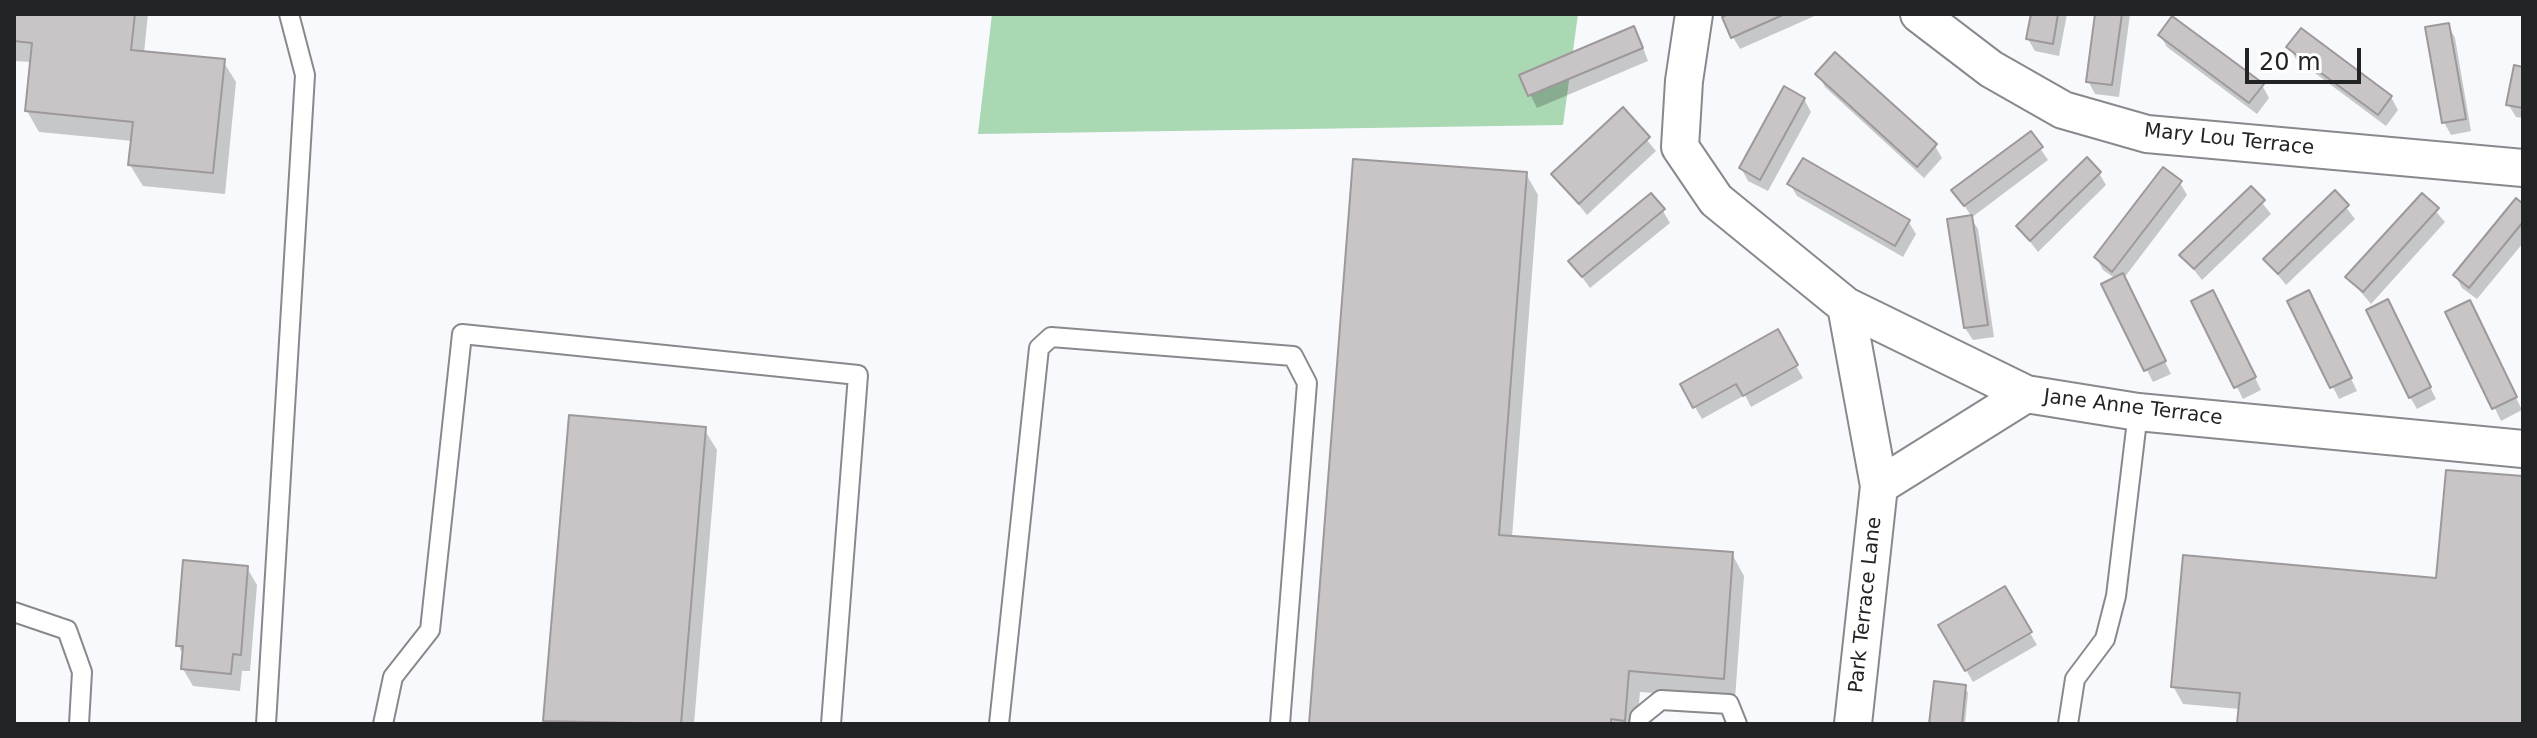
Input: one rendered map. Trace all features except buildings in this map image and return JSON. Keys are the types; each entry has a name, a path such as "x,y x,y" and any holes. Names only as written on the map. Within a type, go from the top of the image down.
{"street":[{"path":"1694,14 1684,81 1680,147 1716,200 1846,306 2026,394"},
{"name":"Mary Lou Terrace","path":"1919,14 1991,69 2063,110 2147,134 2523,168"},
{"path":"1846,306 1879,486"},
{"name":"Jane Anne Terrace","path":"1879,486 2026,394 2138,412 2523,449"},
{"name":"Park Terrace Lane","path":"1853,724 1879,486"}],"lane":[{"path":"266,724 305,75 289,14"},
{"path":"383,724 393,677 430,630 462,334 858,375 831,724"},
{"path":"999,724 1039,348 1051,337 1293,356 1307,383 1280,724"},
{"path":"2068,724 2075,679 2105,639 2116,596 2138,412"},
{"path":"14,612 67,630 82,672 79,724"},
{"path":"1639,724 1640,717 1661,700 1729,704 1737,724"}],"green space":[{"path":"992,14 1578,14 1563,125 978,134"}]}
